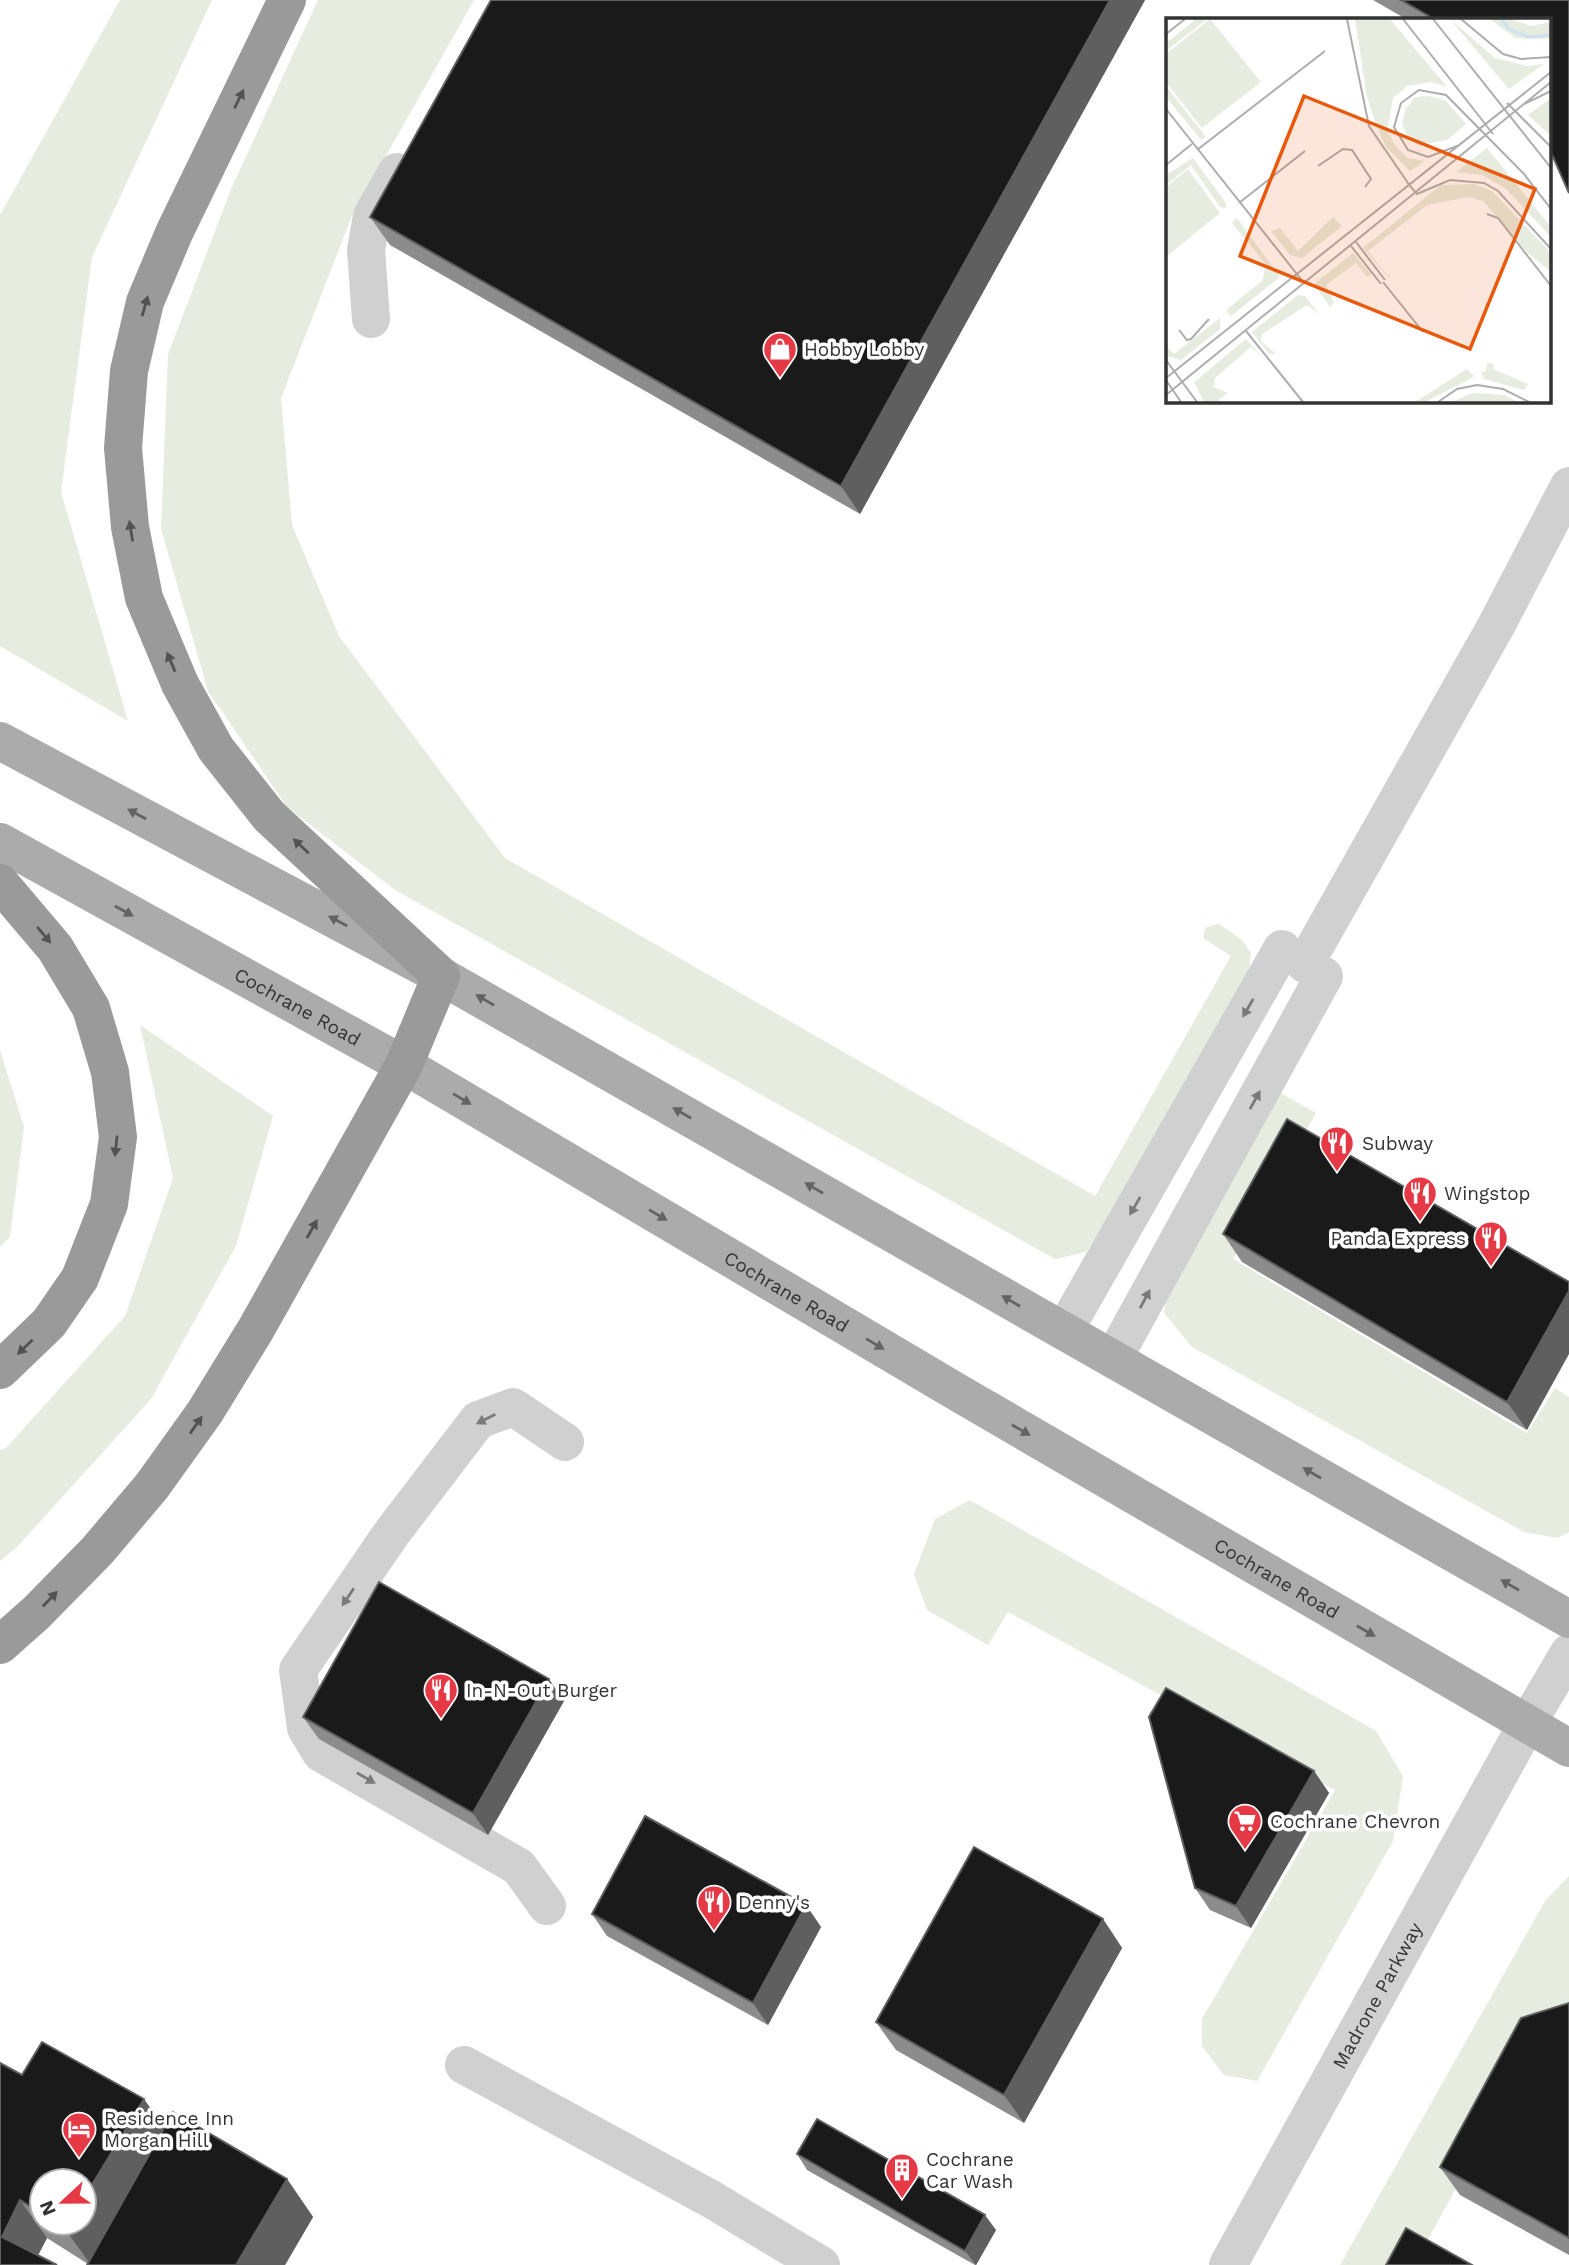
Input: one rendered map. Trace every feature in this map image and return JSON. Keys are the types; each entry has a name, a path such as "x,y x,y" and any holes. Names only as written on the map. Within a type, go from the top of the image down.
{"highway":[{"path":"0,1645 97,1551 152,1486 205,1412 256,1329 404,1065 441,976 269,816 216,749 180,684 144,598 130,527 124,448 129,371 145,302 174,233 287,0"},
{"path":"0,883 55,948 90,1008 110,1072 118,1137 108,1204 80,1278 49,1323 0,1370"}],"main road":[{"path":"0,741 441,976 1569,1619"},
{"name":"Cochrane Road","path":"0,842 404,1065 962,1395 1569,1748"}],"street":[{"path":"371,319 366,250 372,216 413,144"},
{"path":"1064,1331 1303,963 1496,626 1569,486"},
{"path":"1113,1359 1303,963"},
{"path":"547,1906 519,1867 321,1753 306,1728 298,1670 391,1534 478,1420 513,1407 565,1442"},
{"name":"Madrone Parkway","path":"1228,2265 1527,1724 1569,1653"},
{"path":"464,2065 711,2199 821,2265"}],"shaded area":[{"path":"120,0 212,0 92,257 61,492 128,721 0,646 0,215"},
{"path":"318,0 474,0 352,216 281,398 292,525 339,636 505,858 1095,1196 1231,956 1203,938 1206,927 1219,924 1242,940 1251,953 1249,975 1105,1224 1086,1252 1055,1259 395,890 287,807 208,691 161,529 168,354 232,187"},
{"path":"140,1025 273,1116 236,1246 151,1399 17,1547 0,1561 0,1450 6,1448 125,1316 173,1178"},
{"path":"0,1050 24,1127 10,1237 0,1247"},
{"path":"1277,1091 1316,1113 1233,1259 1527,1433 1555,1388 1569,1397 1569,1532 1558,1538 1524,1532 1192,1347 1164,1313 1170,1277"},
{"path":"970,1500 1376,1731 1403,1776 1393,1841 1257,2081 1224,2075 1202,2046 1202,2019 1335,1790 1008,1612 988,1645 927,1610 914,1574 935,1519"},
{"path":"1569,1876 1569,2021 1543,2029 1414,2265 1340,2265 1545,1901"}],"building":[{"name":"Hobby Lobby","path":"491,0 1110,0 841,486 370,217"},
{"path":"1401,0 1569,0 1569,193 1552,155 1552,18 1432,18"},
{"path":"1287,1119 1569,1282 1569,1291 1507,1402 1223,1234"},
{"name":"In-N-Out Burger","path":"379,1582 549,1679 473,1813 303,1717"},
{"name":"Cochrane Chevron","path":"1166,1688 1314,1771 1236,1906 1195,1888 1149,1717"},
{"name":"Denny's","path":"645,1816 806,1905 753,2003 592,1914"},
{"path":"974,1847 1103,1919 1004,2095 876,2022"},
{"path":"1569,2003 1569,2238 1440,2167 1521,2018"},
{"path":"42,2042 144,2099 98,2175 98,2167 28,2167 28,2205 20,2200 2,2237 57,2265 0,2265 0,2063 22,2075"},
{"path":"173,2112 287,2179 236,2265 87,2265"},
{"name":"Cochrane Car Wash","path":"817,2119 985,2215 965,2251 797,2154"},
{"path":"1406,2228 1472,2265 1386,2265"}],"place":[{"name":"Hobby Lobby","path":"780,379"},
{"name":"Subway","path":"1337,1173"},
{"name":"Wingstop","path":"1420,1223"},
{"name":"Panda Express","path":"1491,1268"},
{"name":"In-N-Out Burger","path":"441,1720"},
{"name":"Cochrane Chevron","path":"1245,1851"},
{"name":"Denny's","path":"714,1932"},
{"name":"Residence Inn Morgan Hill","path":"79,2159"},
{"name":"Cochrane Car Wash","path":"902,2200"}]}
